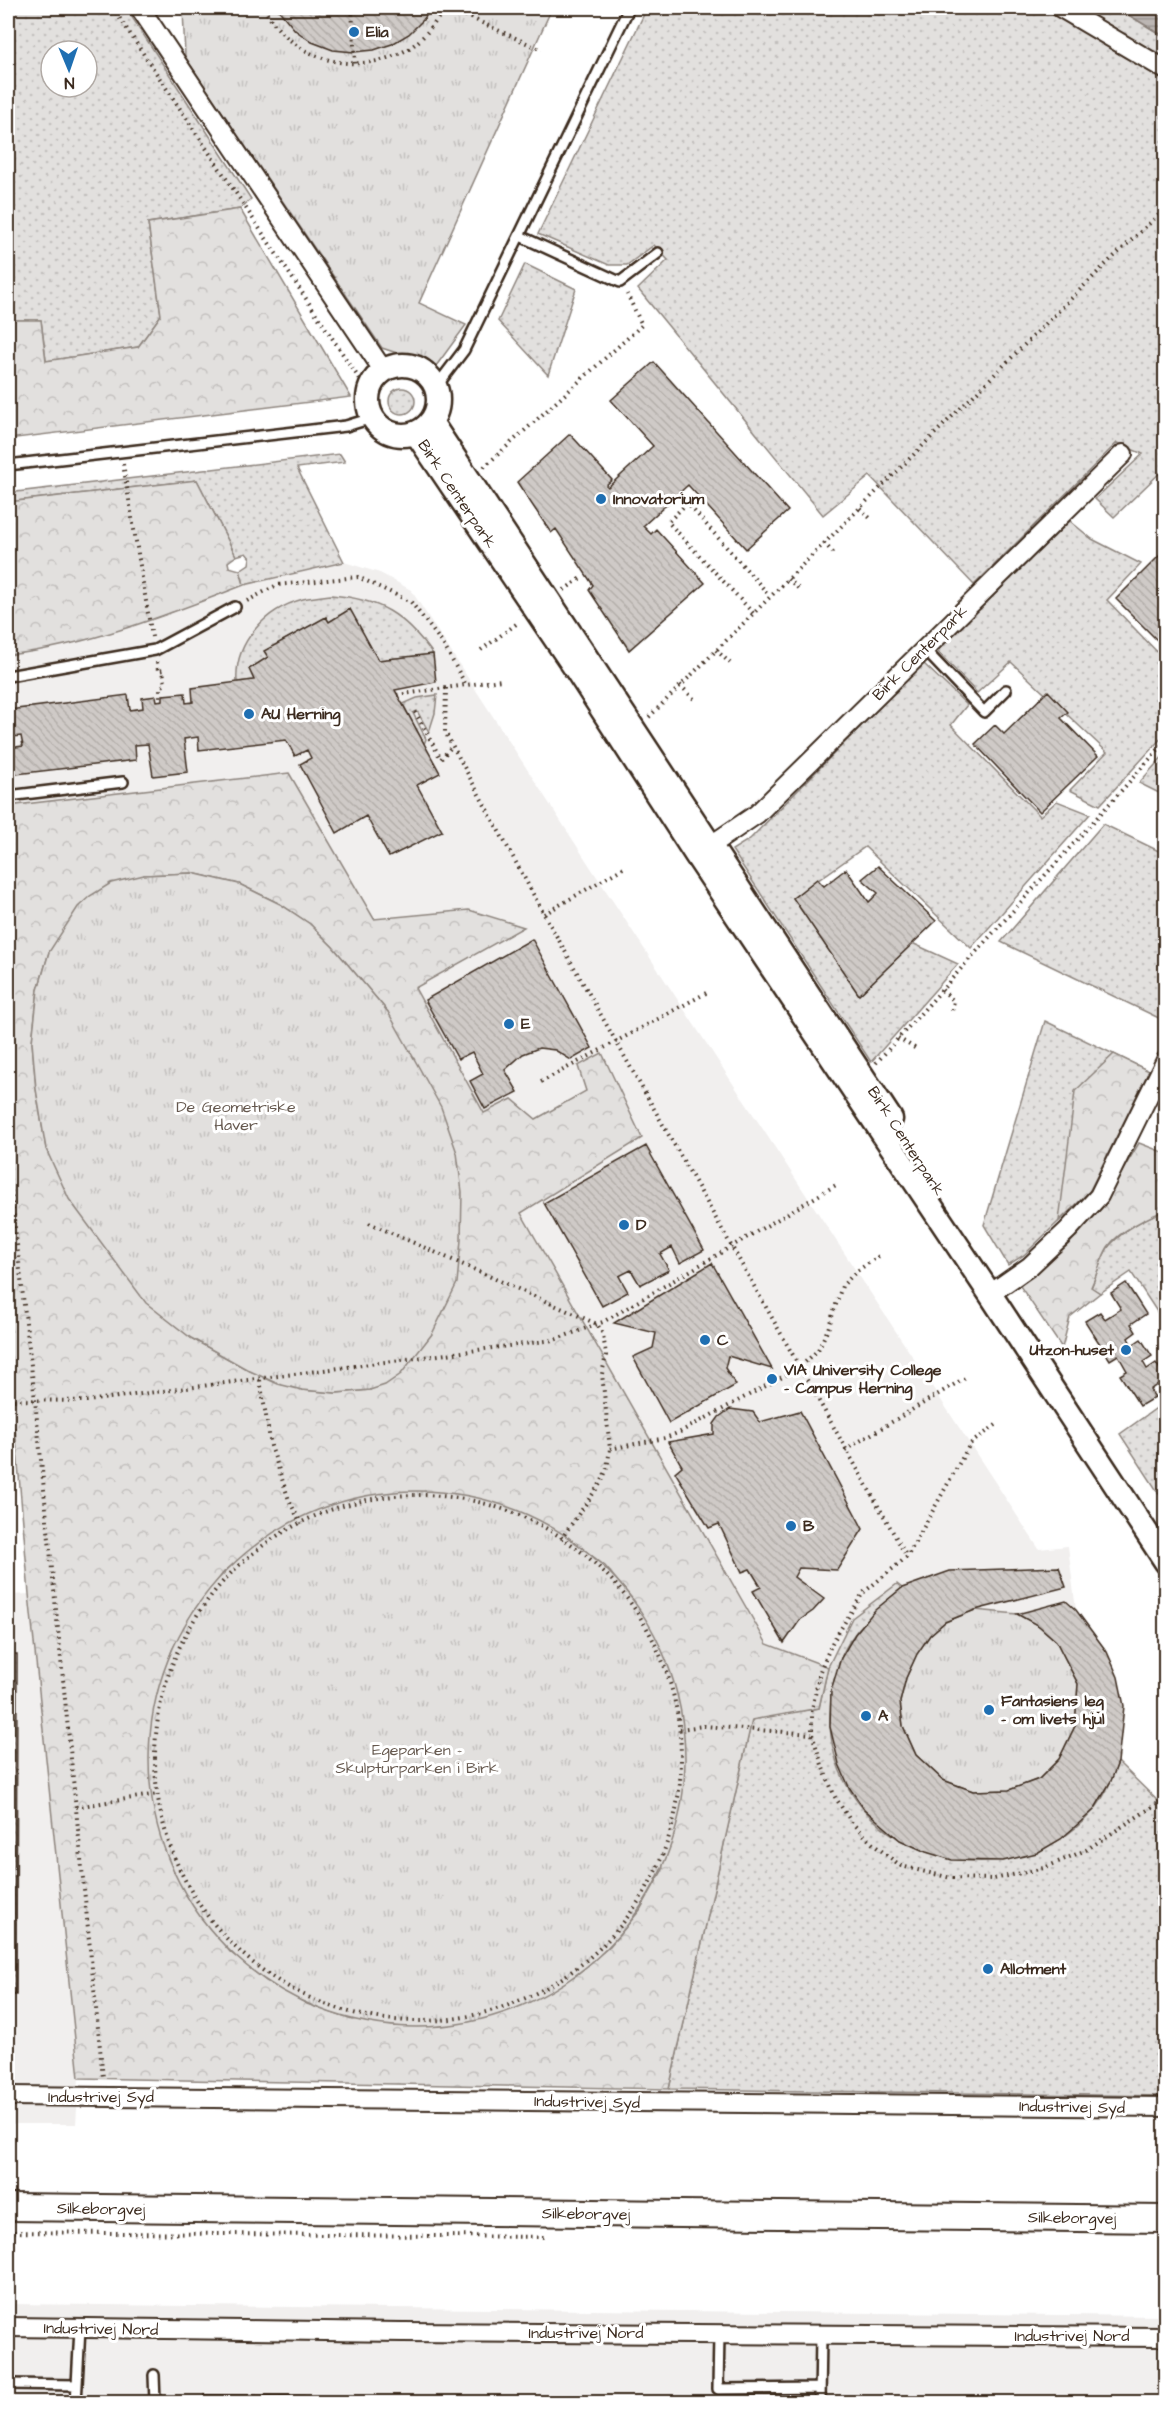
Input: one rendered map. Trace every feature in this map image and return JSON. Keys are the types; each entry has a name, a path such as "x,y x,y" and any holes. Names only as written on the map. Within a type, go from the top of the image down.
{"main road":[{"name":"Silkeborgvej","path":"8,2208 1166,2219"}],"street":[{"path":"140,8 383,370"},
{"path":"1061,8 1166,70"},
{"path":"398,365 414,366 427,374 436,387 439,399 437,411 424,427 404,436 391,434 380,428 372,418 368,405 368,392 374,380 383,370 398,365"},
{"name":"Birk Centerpark","path":"424,427 470,480 635,730 704,850 1161,1538 1166,1562"},
{"name":"Birk Centerpark","path":"424,427 575,668 863,1077 995,1290"},
{"name":"Birk Centerpark","path":"704,850 756,814 1123,454"},
{"path":"995,1290 1030,1266 1099,1196 1166,1060"},
{"name":"Industrivej Syd","path":"8,2096 1166,2108"},
{"name":"Industrivej Nord","path":"8,2327 1166,2337"}],"lane":[{"path":"436,387 464,350 629,8"},
{"path":"520,236 620,282 658,253"},
{"path":"8,465 346,426 372,418"},
{"path":"8,676 155,650 235,608"},
{"path":"924,650 984,712 1006,690"},
{"path":"8,796 123,782"},
{"path":"76,2403 80,2328"},
{"path":"719,2334 718,2389 820,2388"},
{"path":"820,2403 821,2335"},
{"path":"154,2375 155,2403"},
{"path":"8,2384 77,2385"}],"path":[{"path":"113,8 368,392"},
{"path":"264,8 270,20 287,38 307,52 330,61 355,64 383,60 408,48 430,30 447,8 542,50"},
{"path":"352,8 355,64"},
{"path":"635,730 1106,264 1166,208"},
{"path":"470,480 642,325 620,282"},
{"path":"120,452 158,671 164,670 165,684 160,688 160,701"},
{"path":"753,614 668,522 687,503 770,597"},
{"path":"860,508 872,520"},
{"path":"824,543 836,555"},
{"path":"235,608 277,585 358,577 411,602 442,644 466,685"},
{"path":"788,579 800,590"},
{"path":"716,650 730,663"},
{"path":"397,694 501,680"},
{"path":"680,685 694,699"},
{"path":"446,688 445,732 452,746 544,914 907,1557"},
{"path":"415,712 441,759 452,746"},
{"path":"863,1077 1166,741"},
{"path":"544,914 625,867"},
{"path":"942,990 954,1001 952,1011"},
{"path":"541,1082 708,992"},
{"path":"898,1038 918,1050"},
{"path":"8,1167 105,2097"},
{"path":"8,1400 87,1401 554,1340 597,1324 836,1185"},
{"path":"369,1223 597,1324 606,1345 602,1374 610,1449 608,1468 561,1539"},
{"path":"610,1449 664,1438 680,1432 799,1368 818,1350 828,1329 842,1286 857,1271 882,1254"},
{"path":"845,1450 964,1378"},
{"path":"260,1380 271,1446 289,1500 301,1524"},
{"path":"996,1425 970,1444 907,1557 863,1593 832,1643 820,1671 812,1709 812,1734 835,1797 852,1823 874,1845 902,1866 951,1878 994,1879 1044,1868 1086,1851 1166,1798"},
{"path":"411,1496 457,1498 502,1509 544,1527 561,1539 582,1553 615,1584 643,1621 663,1662 680,1729 678,1797 668,1842 649,1884 624,1922 592,1955 555,1983 514,2003 470,2016 424,2021 367,2016 334,2007 292,1989 254,1964 220,1932 193,1895 172,1854 160,1810 154,1765 157,1719 168,1674 186,1632 212,1594 243,1561 280,1534 322,1514 366,1500 411,1496"},
{"path":"680,1729 704,1726 812,1734"},
{"path":"76,1807 158,1794"}],"shaded area":[{"path":"1117,8 1165,8 1165,37"},
{"name":"VIA University College - Campus Herning","path":"344,562 380,573 411,590 1039,1549 1068,1546 1076,1610 1107,1652 1118,1677 1124,1706 1118,1762 1111,1781 1094,1810 1061,1839 1037,1853 1003,1861 952,1860 926,1852 900,1840 864,1809 849,1787 839,1764 830,1727 819,1708 828,1667 767,1644 521,1213 484,1113 415,988 524,926 469,910 374,919 289,773 8,806 8,655 95,636 170,614 244,585"},
{"path":"29,1594 79,2078 76,2124 8,2124 8,1595"},
{"path":"8,2304 1165,2316 1165,2402 8,2402"}],"green space":[{"path":"8,8 126,8 251,199 240,209 148,223 161,315 138,347 46,361 41,320 8,320"},
{"path":"183,8 552,8 419,303 466,325 436,366 382,348 185,57"},
{"path":"647,8 1117,8 1165,37 1165,468 1114,517 1095,499 1143,454 1117,443 974,585 870,476 823,515 638,289 668,260 654,245 627,265 609,265 538,234"},
{"path":"240,209 351,397 8,439 8,320 41,320 46,361 138,347 161,315 148,223"},
{"path":"525,264 576,289 548,375 498,321"},
{"path":"402,388 411,392 415,401 411,410 402,414 393,410 389,401 393,392"},
{"path":"340,454 345,462 297,468 344,562 244,585 240,570 249,564 250,558 246,553 236,556 197,480 8,502 8,493"},
{"path":"197,480 236,556 228,562 229,567 240,570 244,585 158,618 98,637 38,651 8,655 8,502"},
{"path":"1070,521 1092,539 1141,564 1107,600 1165,660 1165,734 1100,805 1070,790 1107,752 1011,662 977,693 937,651"},
{"path":"331,595 364,600 389,611 412,628 433,654 378,660 350,609 329,622 326,617 265,651 268,657 254,680 237,682 237,667 241,654 255,629 265,619 289,604 303,599"},
{"path":"923,663 967,705 951,725 1040,816 1057,801 1090,814 971,948 865,847 793,898 859,994 912,943 958,964 871,1062 732,850 750,839"},
{"path":"437,695 435,713 429,732 417,711 413,713 426,739 424,744 403,704 417,698"},
{"path":"1165,754 1165,796 1139,783"},
{"path":"289,773 374,919 469,910 524,927 415,988 484,1113 512,1099 536,1119 586,1091 578,1066 602,1053 642,1138 521,1213 767,1644 828,1667 819,1708 752,1720 669,2089 79,2078 29,1594 15,1428 8,1428 8,1405 13,1405 8,1355 8,806","holes":["192,873 239,884 280,904 310,924 333,947 388,1012 370,1390 336,1393 302,1390 250,1371 191,1338 46,1149 36,1089 32,1042 38,990 49,952 144,875","568,1537 605,1566 635,1602 663,1869 640,1910 610,1946 575,1976 352,2020 307,2004 266,1981 230,1952 200,1916 157,1694 172,1650 195,1609 224,1572 260,1542"]},
{"path":"1103,824 1165,854 1165,1021 1001,942"},
{"name":"De Geometriske Haver","path":"192,873 239,884 280,904 310,924 333,947 388,1012 441,1107 457,1153 462,1192 457,1283 432,1334 401,1374 385,1385 370,1390 336,1393 302,1390 278,1384 250,1371 191,1338 146,1303 69,1199 46,1149 36,1089 32,1042 38,990 49,952 78,907 90,896 111,883 144,875"},
{"path":"1045,1021 1149,1071 1089,1192 1024,1255 1008,1265 984,1225"},
{"path":"1114,1054 1149,1071 1089,1192 1059,1221 1075,1091"},
{"path":"1139,1143 1165,1153 1165,1211 1134,1225 1108,1247 1091,1287 1100,1293 1070,1317 1062,1348 1020,1286 1070,1243 1099,1210"},
{"path":"1165,1211 1165,1324 1131,1272 1100,1293 1091,1288 1110,1245 1136,1224"},
{"path":"1165,1402 1165,1503 1120,1434"},
{"name":"Egeparken - Skulpturparken i Birk","path":"417,1491 469,1496 520,1512 566,1536 606,1570 640,1610 664,1656 680,1707 685,1759 680,1811 664,1862 640,1908 606,1948 566,1982 520,2006 469,2022 417,2027 365,2022 314,2006 268,1982 228,1948 194,1908 170,1862 154,1811 149,1759 154,1707 170,1656 194,1610 228,1570 268,1536 314,1512 365,1496"},
{"path":"897,1584 902,1588 867,1620 844,1650 832,1691 830,1713 837,1761 857,1801 888,1831 927,1852 970,1861 1014,1858 1056,1841 1093,1811 1105,1794 1118,1762 1165,1808 1165,2096 669,2089 752,1719 819,1708 828,1667 852,1618"},
{"path":"975,1610 1017,1614 1039,1626 1056,1641 1078,1684 1075,1726 1059,1759 1039,1779 1009,1790 973,1791 943,1780 916,1755 903,1726 900,1702 906,1678 917,1654 930,1635 945,1622"}],"building":[{"name":"Elia","path":"277,8 432,8 409,34 392,44 374,50 354,52 333,50 312,42 295,30"},
{"name":"Innovatorium","path":"654,362 788,511 746,549 688,485 643,526 651,534 656,529 705,583 629,650 589,590 593,585 556,529 551,533 517,482 570,434 612,480 606,485 608,487 653,446 611,400"},
{"path":"1166,549 1166,649 1116,599"},
{"path":"350,609 378,660 433,654 436,682 395,690 440,773 417,785 442,831 389,857 366,816 337,833 300,764 311,758 307,750 295,756 286,740 199,750 198,737 184,739 188,772 153,776 148,744 135,745 136,760 8,775 8,748 23,746 21,736 12,737 9,710 128,695 130,710 143,708 142,698 156,696 157,701 163,700 163,695 185,693 186,703 193,702 192,688 254,680 249,669 268,657 264,651 326,617 329,622"},
{"path":"1048,691 1068,712 1061,718 1098,756 1040,812 975,744 995,725 1004,734"},
{"path":"878,866 936,921 859,995 793,898 817,879 824,886 846,869 869,902 878,893 862,879"},
{"name":"E","path":"532,939 592,1048 571,1060 555,1050 539,1048 523,1054 505,1070 518,1092 485,1109 470,1081 483,1074 472,1052 458,1059 425,1000"},
{"name":"D","path":"646,1146 704,1250 680,1263 672,1247 660,1254 669,1270 640,1285 631,1270 619,1276 628,1292 602,1306 544,1203"},
{"name":"C","path":"712,1263 772,1369 728,1356 725,1368 736,1385 669,1423 633,1357 653,1348 656,1333 614,1323"},
{"name":"Utzon-huset","path":"1126,1283 1146,1314 1131,1324 1136,1332 1128,1338 1132,1345 1141,1339 1152,1356 1143,1362 1147,1369 1156,1363 1166,1378 1150,1390 1155,1397 1140,1406 1120,1375 1127,1371 1118,1355 1110,1360 1085,1321 1100,1312 1105,1319 1121,1309 1111,1293"},
{"name":"B","path":"730,1409 753,1412 760,1422 800,1411 863,1529 837,1570 799,1568 794,1577 824,1599 800,1620 784,1643 753,1591 761,1587 750,1569 742,1572 719,1524 709,1528 675,1472 682,1466 668,1442 714,1434 714,1424"},
{"name":"A","path":"1059,1567 1066,1587 975,1610 945,1622 930,1635 917,1654 906,1678 900,1702 903,1726 916,1755 943,1780 973,1791 1009,1790 1039,1779 1059,1759 1075,1726 1078,1684 1056,1641 1039,1626 1017,1614 1066,1601 1076,1610 1107,1652 1118,1677 1124,1706 1118,1762 1111,1781 1094,1810 1061,1839 1037,1853 1003,1861 952,1860 926,1852 900,1840 864,1809 849,1787 839,1764 830,1727 831,1690 841,1658 855,1634 875,1610 902,1588 950,1571"},
{"path":"8,1654 17,1654 16,1995 8,1995"},
{"path":"205,2395 304,2396 304,2402 205,2402"}],"place":[{"name":"Elia","path":"354,32"},
{"name":"Innovatorium","path":"601,499"},
{"name":"AU Herning","path":"249,714"},
{"name":"E","path":"509,1024"},
{"name":"D","path":"624,1225"},
{"name":"C","path":"705,1340"},
{"name":"Utzon-huset","path":"1126,1350"},
{"name":"VIA University College - Campus Herning","path":"772,1379"},
{"name":"B","path":"791,1526"},
{"name":"Fantasiens leg - om livets hjul","path":"989,1710"},
{"name":"A","path":"866,1716"},
{"name":"Allotment","path":"988,1969"}]}
